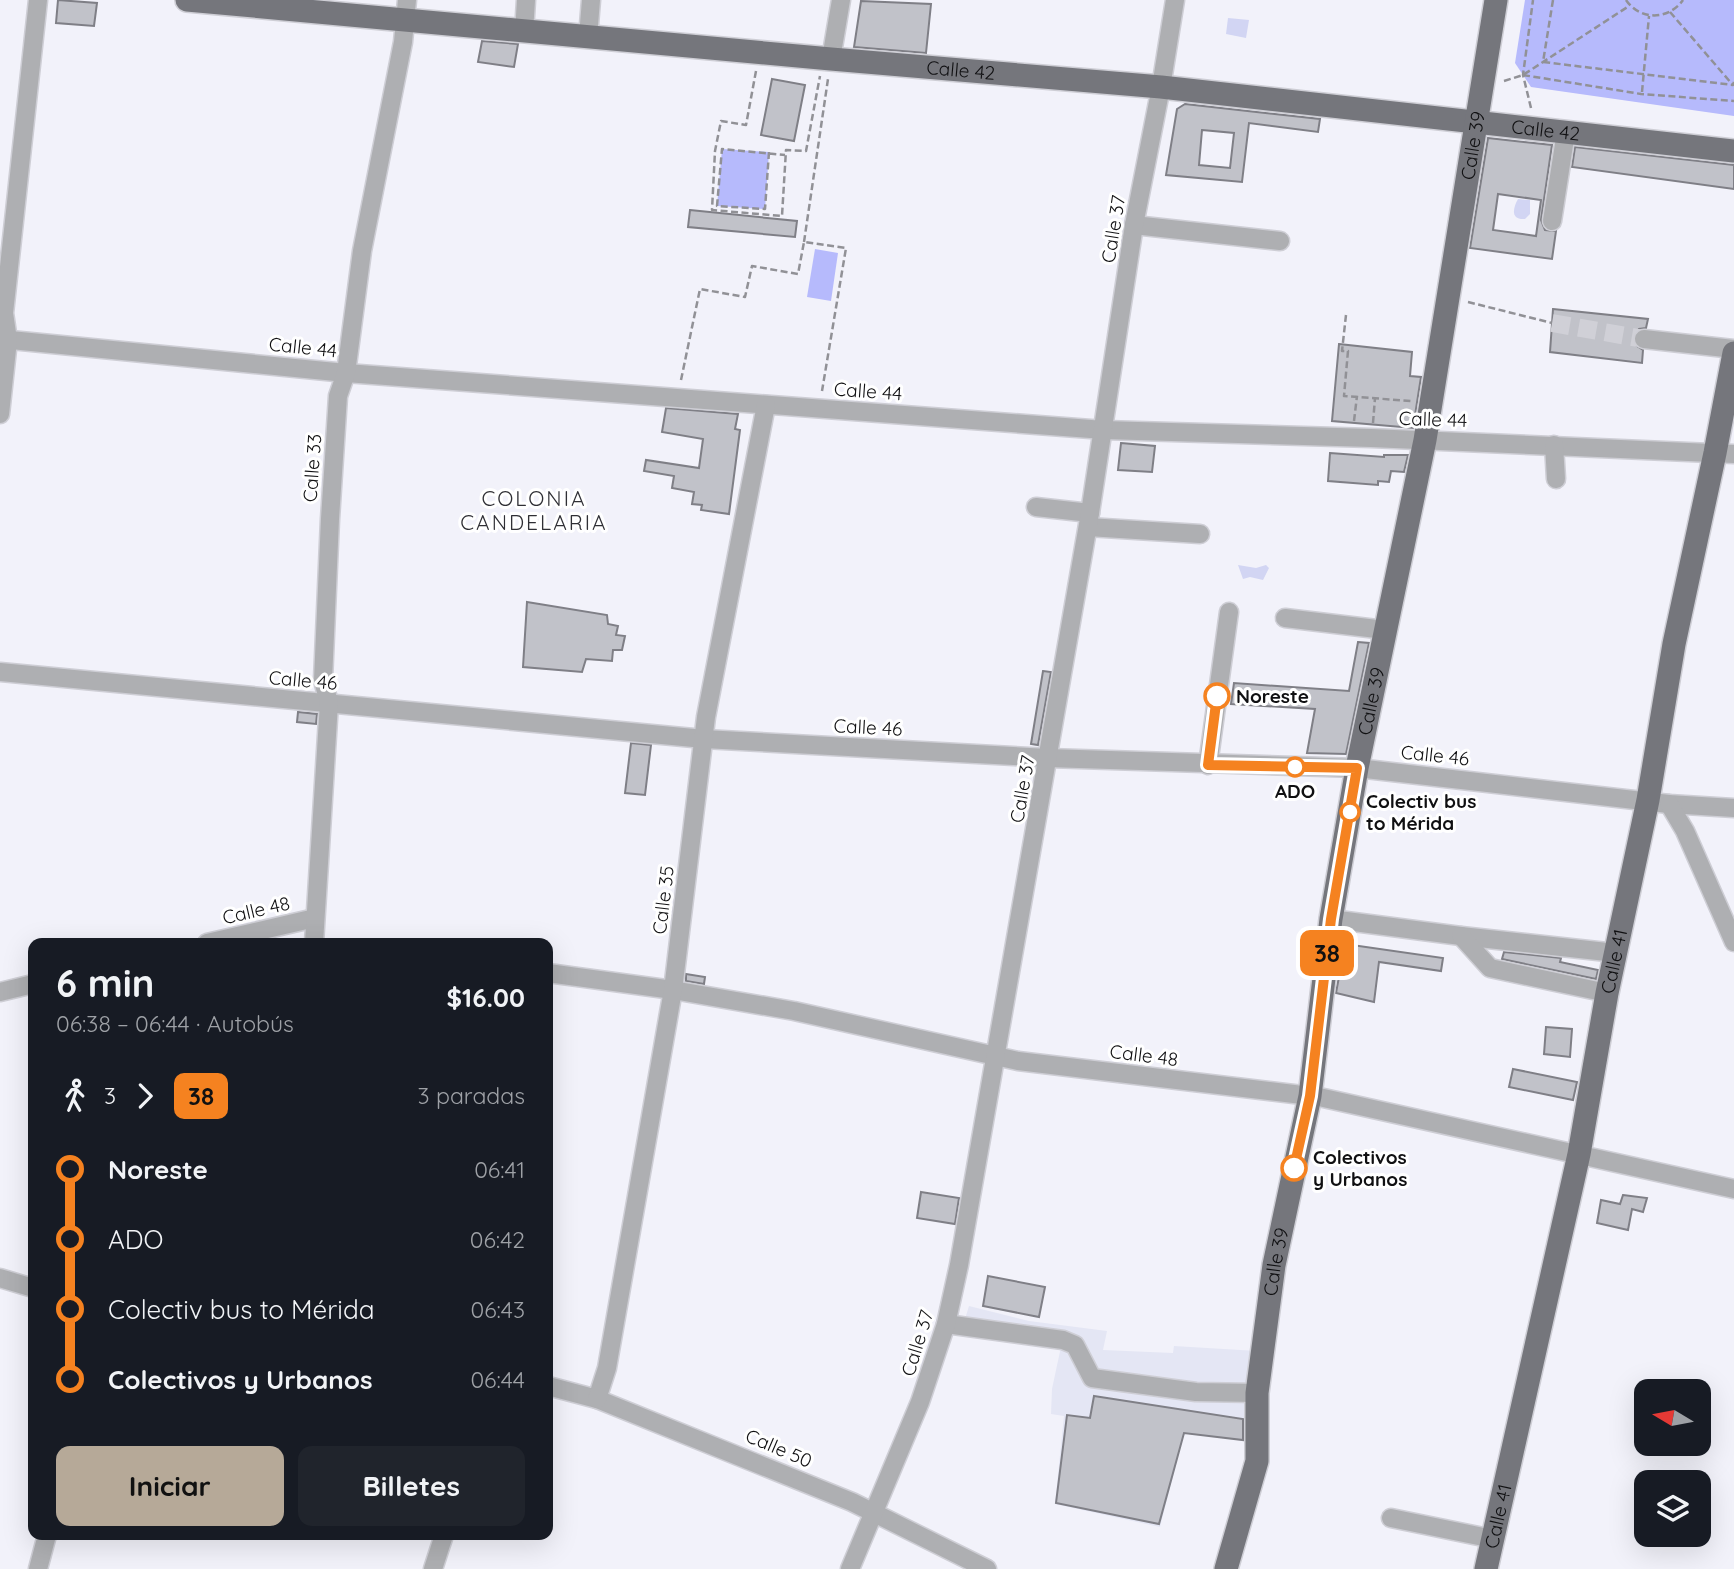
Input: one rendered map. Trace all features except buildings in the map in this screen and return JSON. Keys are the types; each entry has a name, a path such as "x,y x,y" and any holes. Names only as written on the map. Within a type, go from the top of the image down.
{"main road":[{"name":"Calle 42","path":"187,0 407,9 524,32 588,37 826,67 1161,87 1734,151"},
{"name":"Calle 39","path":"1226,1569 1257,1461 1257,1393 1274,1265 1310,1096 1331,919 1357,768 1425,440 1496,0"},
{"name":"Calle 41","path":"1486,1569 1578,1154 1616,953 1659,802 1674,645 1725,454 1734,351"}],"street":[{"path":"0,414 4,313 38,0"},
{"path":"524,32 526,0"},
{"path":"588,37 591,0"},
{"path":"826,67 841,0"},
{"name":"Calle 37","path":"850,1569 920,1402 946,1324 959,1265 1089,520 1134,225 1175,0"},
{"name":"Calle 33","path":"317,938 314,918 329,703 323,680 338,396 346,373 362,251 407,9"},
{"path":"1552,221 1566,132"},
{"path":"1134,225 1280,241"},
{"name":"Calle 44","path":"4,339 346,373 1104,430 1352,437 1725,454"},
{"path":"1644,340 1734,351"},
{"name":"Calle 35","path":"597,1399 607,1367 673,990 706,717 766,405"},
{"path":"1554,445 1556,480"},
{"path":"1035,507 1089,520 1200,534"},
{"path":"1208,765 1229,612"},
{"path":"1285,618 1385,629"},
{"name":"Calle 46","path":"0,672 704,739 1048,758 1357,768 1734,808"},
{"path":"1659,802 1685,831 1734,942"},
{"name":"Calle 48","path":"228,938 314,918"},
{"path":"1331,919 1616,953"},
{"path":"1461,936 1490,968 1607,993"},
{"name":"Calle 48","path":"553,974 673,990 794,1011 995,1058 1310,1096 1734,1189"},
{"path":"0,992 28,985"},
{"path":"0,1278 28,1286"},
{"path":"946,1324 1063,1340 1075,1345 1092,1378 1196,1392 1257,1393"},
{"name":"Calle 50","path":"553,1387 597,1399 717,1445 852,1502 987,1569"},
{"path":"1391,1518 1493,1539"},
{"path":"38,1569 46,1540"},
{"path":"433,1569 442,1540"}],"path":[{"path":"1533,0 1523,75 1536,129"},
{"path":"1543,62 1553,0"},
{"path":"1626,0 1638,12 1649,16 1670,12 1684,0"},
{"path":"1523,75 1629,5"},
{"path":"1670,12 1734,84"},
{"path":"1641,94 1649,16"},
{"path":"1543,62 1644,76 1734,84"},
{"path":"756,67 746,125 721,121 715,151 712,210 782,216 786,150 806,151 826,67"},
{"path":"678,397 700,289 745,297 751,267 798,274 826,67"},
{"path":"1523,75 1641,94 1734,101"},
{"path":"769,152 765,209 717,205 722,149 769,152 785,155"},
{"path":"804,242 846,248 819,408"},
{"path":"1448,298 1552,323"},
{"path":"1346,315 1342,351 1348,351 1344,396 1431,402"},
{"path":"1352,437 1357,396"},
{"path":"1371,438 1375,398"}],"shaded area":[{"path":"1525,0 1734,0 1734,116 1531,87 1515,63"},
{"path":"1228,18 1249,20 1246,38 1226,34"},
{"path":"722,149 769,152 765,209 717,206"},
{"path":"1518,199 1530,200 1530,214 1525,219 1515,215"},
{"path":"815,249 838,253 831,301 807,297"},
{"path":"1238,565 1256,568 1266,565 1269,568 1263,580 1250,577 1243,579"},
{"path":"969,1306 1029,1321 1107,1331 1103,1350 1173,1353 1174,1346 1257,1351 1248,1441 1184,1433 1160,1527 1055,1504 1064,1416 1051,1414 1052,1389 1062,1342 965,1319"}],"tunnel":[{"path":"1552,323 1644,339"}],"bus line":[{"name":"38","path":"1217,696 1208,765 1357,768 1331,919 1310,1096 1294,1168"}],"place":[{"name":"Noreste","path":"1217,696"},
{"name":"ADO","path":"1295,767"},
{"name":"Colectiv bus to Mérida","path":"1350,812"},
{"name":"Colectivos y Urbanos","path":"1294,1168"}],"district":[{"name":"COLONIA CANDELARIA","path":"534,510"}]}
